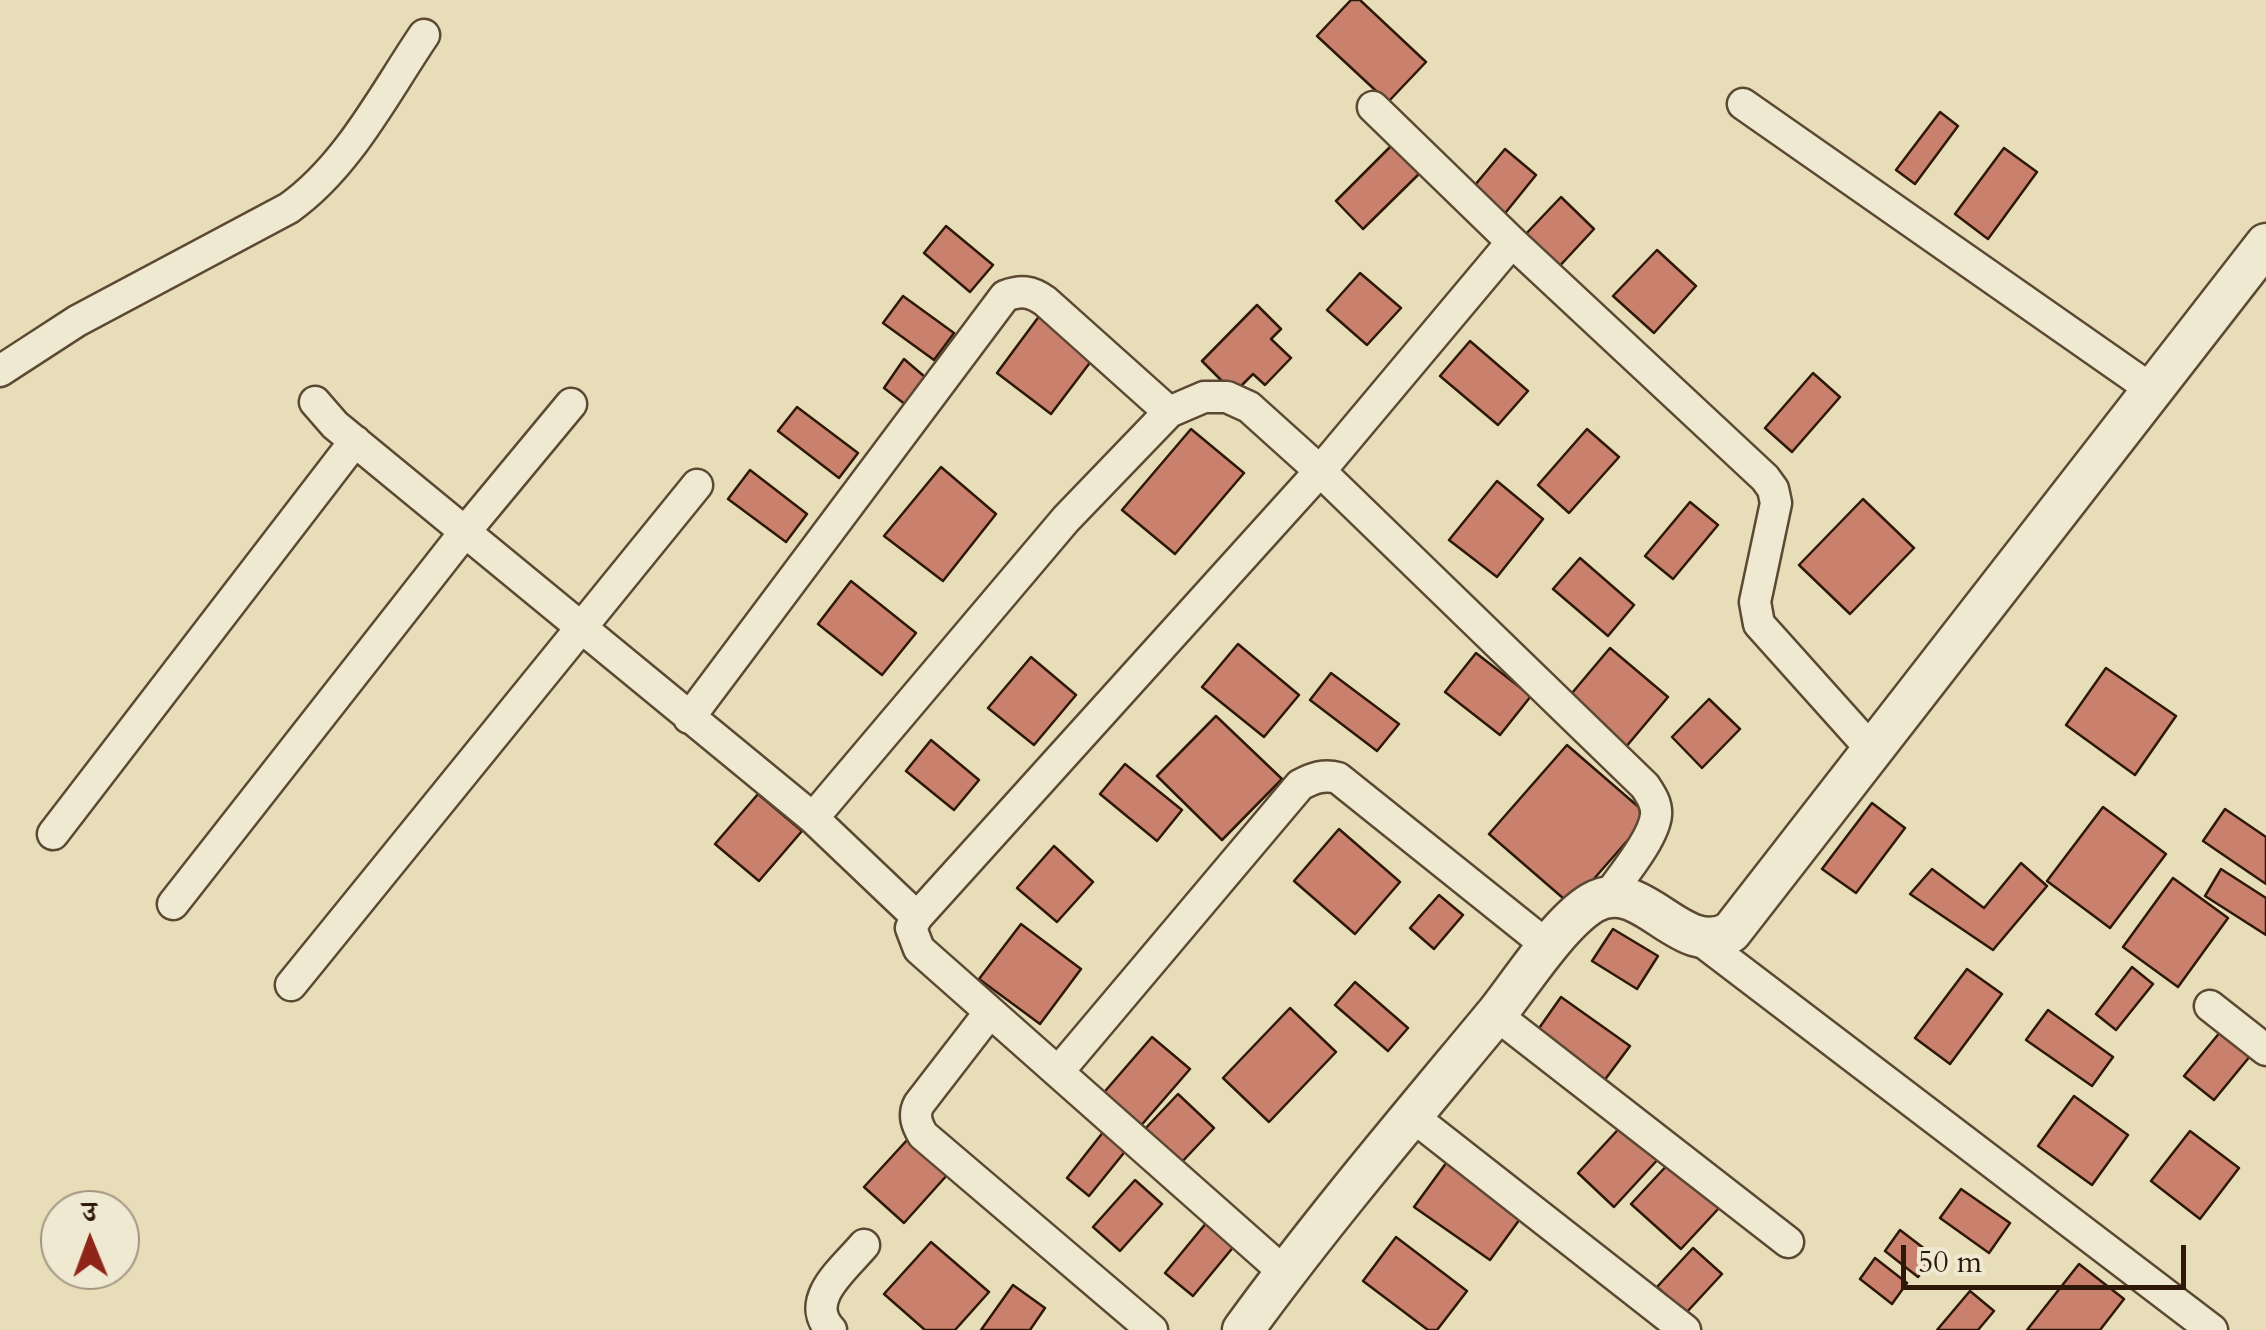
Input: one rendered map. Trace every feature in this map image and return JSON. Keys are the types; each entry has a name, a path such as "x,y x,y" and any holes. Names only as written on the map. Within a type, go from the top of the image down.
{"street":[{"path":"0,371 77,321 309,194 333,169 424,35"},
{"path":"1743,104 2151,389"},
{"path":"1373,107 1773,488 1774,521 1755,602 1759,624 1872,750"},
{"path":"1285,1273 919,950 911,928 1320,471 1512,242"},
{"path":"1698,939 1716,940 1731,932 2266,244"},
{"path":"689,718 1005,296 1018,291 1046,301 1169,412"},
{"path":"813,818 1066,518 1169,412 1204,397 1227,397 1248,407 1320,471 1645,786 1654,801 1656,816 1650,833 1607,898"},
{"path":"315,402 324,416 464,534 813,818 917,917"},
{"path":"174,904 571,404"},
{"path":"53,834 355,441"},
{"path":"291,985 697,485"},
{"path":"1058,1072 1300,785 1314,778 1338,778 1549,947"},
{"path":"1244,1330 1285,1273 1549,947 1592,903 1607,898 1634,901 1698,939 2212,1330"},
{"path":"2210,1006 2266,1050"},
{"path":"990,1012 919,1104 917,1125 1152,1330"},
{"path":"1495,1014 1788,1242"},
{"path":"1412,1116 1670,1325"},
{"path":"831,1330 822,1320 818,1305 864,1244"}],"building":[{"path":"1351,0 1360,0 1426,62 1388,102 1317,36"},
{"path":"1940,112 1958,126 1915,184 1896,170"},
{"path":"1393,144 1421,172 1363,229 1336,201"},
{"path":"2004,148 2037,172 1988,239 1955,214"},
{"path":"1505,149 1536,175 1502,217 1470,191"},
{"path":"1561,197 1594,229 1556,270 1522,238"},
{"path":"946,226 993,265 970,292 924,253"},
{"path":"1657,250 1696,286 1654,333 1613,296"},
{"path":"1360,273 1401,308 1367,345 1327,310"},
{"path":"903,296 954,333 934,360 883,323"},
{"path":"1257,305 1281,329 1271,339 1291,358 1265,385 1253,374 1234,393 1202,361"},
{"path":"1040,315 1095,356 1051,414 997,373"},
{"path":"1470,341 1528,391 1498,425 1440,376"},
{"path":"904,359 932,383 910,408 884,388"},
{"path":"1813,373 1840,397 1792,452 1765,428"},
{"path":"797,407 858,453 839,478 778,431"},
{"path":"1191,429 1244,473 1175,554 1122,510"},
{"path":"1587,429 1619,457 1569,513 1538,485"},
{"path":"941,467 996,514 943,581 884,536"},
{"path":"750,470 807,514 786,542 728,499"},
{"path":"1497,481 1543,519 1497,577 1449,540"},
{"path":"1863,499 1914,548 1850,614 1799,565"},
{"path":"1690,502 1718,525 1673,579 1645,556"},
{"path":"1580,558 1634,605 1608,636 1553,589"},
{"path":"851,581 916,633 882,675 818,624"},
{"path":"1238,644 1299,695 1264,737 1202,687"},
{"path":"1610,648 1668,697 1625,748 1567,699"},
{"path":"1476,653 1531,696 1500,735 1445,692"},
{"path":"1031,657 1076,695 1034,745 988,708"},
{"path":"2106,668 2176,716 2135,775 2066,725"},
{"path":"1331,673 1399,724 1377,751 1310,700"},
{"path":"1709,699 1740,729 1702,768 1672,737"},
{"path":"1216,716 1282,779 1222,840 1157,776"},
{"path":"931,740 979,780 954,810 906,771"},
{"path":"1567,745 1649,816 1571,905 1489,834"},
{"path":"1125,764 1182,810 1157,841 1100,794"},
{"path":"758,794 802,831 759,881 715,844"},
{"path":"1872,803 1905,828 1856,893 1822,869"},
{"path":"2103,807 2166,854 2110,928 2047,881"},
{"path":"2225,809 2266,837 2266,884 2203,841"},
{"path":"1339,829 1400,882 1355,934 1294,881"},
{"path":"1054,846 1093,882 1057,922 1017,888"},
{"path":"2021,863 2047,886 1993,950 1910,894 1932,869 1984,908"},
{"path":"2221,869 2266,898 2266,935 2205,896"},
{"path":"2173,878 2228,918 2178,987 2123,947"},
{"path":"1439,895 1463,915 1434,949 1410,928"},
{"path":"1021,924 1081,969 1040,1024 979,979"},
{"path":"1613,929 1658,956 1637,989 1592,961"},
{"path":"2132,967 2153,984 2116,1030 2096,1014"},
{"path":"1967,969 2002,994 1950,1064 1915,1038"},
{"path":"1355,982 1408,1028 1388,1051 1335,1005"},
{"path":"1561,997 1630,1046 1598,1089 1530,1041"},
{"path":"1290,1008 1336,1052 1269,1122 1223,1078"},
{"path":"2048,1010 2113,1057 2092,1086 2026,1040"},
{"path":"2221,1031 2251,1055 2214,1100 2184,1076"},
{"path":"1152,1037 1190,1069 1138,1129 1100,1097"},
{"path":"1178,1094 1214,1128 1179,1165 1143,1131"},
{"path":"2074,1096 2128,1135 2092,1185 2038,1146"},
{"path":"1625,1122 1661,1156 1614,1207 1578,1173"},
{"path":"1104,1131 1127,1149 1089,1196 1067,1178"},
{"path":"2190,1131 2239,1168 2200,1219 2151,1181"},
{"path":"908,1139 948,1174 904,1223 864,1187"},
{"path":"1452,1155 1528,1208 1490,1260 1414,1207"},
{"path":"1670,1162 1720,1207 1681,1249 1631,1204"},
{"path":"1135,1180 1162,1204 1120,1251 1093,1227"},
{"path":"1961,1189 2010,1223 1989,1253 1940,1218"},
{"path":"1207,1222 1235,1245 1193,1296 1165,1273"},
{"path":"1900,1230 1934,1256 1918,1277 1885,1251"},
{"path":"1396,1237 1467,1291 1437,1330 1428,1330 1363,1281"},
{"path":"931,1242 989,1292 955,1330 925,1330 884,1294"},
{"path":"1693,1248 1722,1274 1686,1313 1657,1287"},
{"path":"1875,1258 1907,1283 1892,1304 1860,1279"},
{"path":"2079,1264 2124,1299 2100,1330 2027,1330"},
{"path":"1013,1285 1045,1308 1030,1330 981,1330"},
{"path":"1970,1291 1994,1311 1978,1330 1937,1330"}]}
